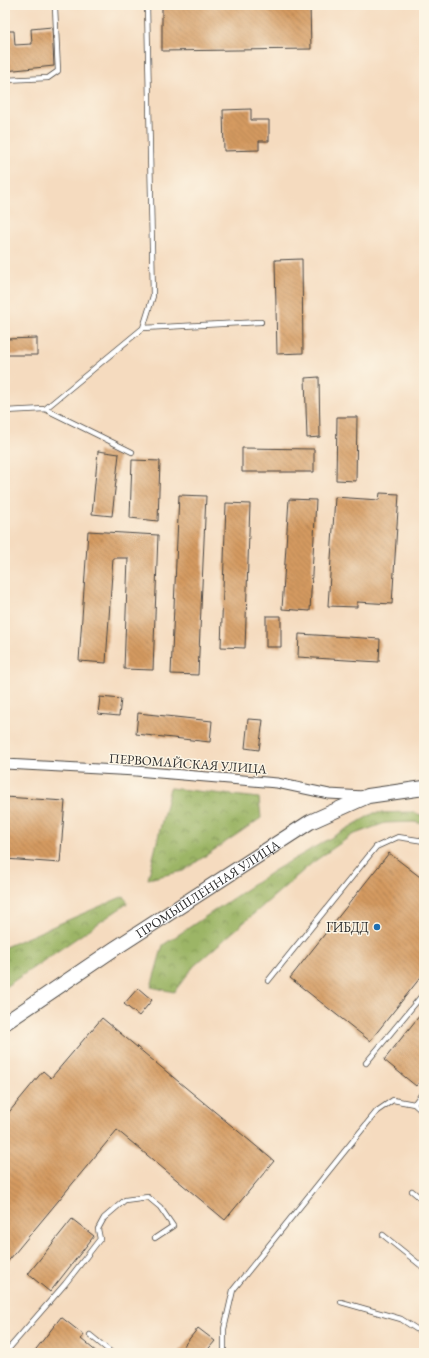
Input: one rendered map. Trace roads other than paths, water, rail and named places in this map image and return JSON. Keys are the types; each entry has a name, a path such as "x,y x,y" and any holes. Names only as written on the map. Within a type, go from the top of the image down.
{"main road":[{"name":"ПРОМЫШЛЕННАЯ УЛИЦА","path":"5,1023 114,949 310,822 368,796 424,788"}],"street":[{"name":"ПЕРВОМАЙСКАЯ УЛИЦА","path":"5,764 269,782 329,794 368,796"}],"lane":[{"path":"5,80 48,78 58,71 55,8 52,5"},
{"path":"45,409 143,328 153,296 147,5"},
{"path":"143,328 261,322"},
{"path":"5,411 45,409 132,452"},
{"path":"268,981 376,847 398,837 424,841"},
{"path":"366,1063 424,993"},
{"path":"414,1104 424,1091"},
{"path":"224,1353 224,1329 233,1290 377,1111 393,1100 414,1104 424,1112"},
{"path":"412,1191 424,1201"},
{"path":"5,1353 66,1284 100,1239 98,1229 104,1218 125,1200 148,1197 160,1207 172,1226 155,1238"},
{"path":"383,1235 424,1268"},
{"path":"341,1302 401,1319 424,1334"},
{"path":"90,1335 112,1353"}],"place":[{"name":"ГИБДД","path":"377,927"}]}
